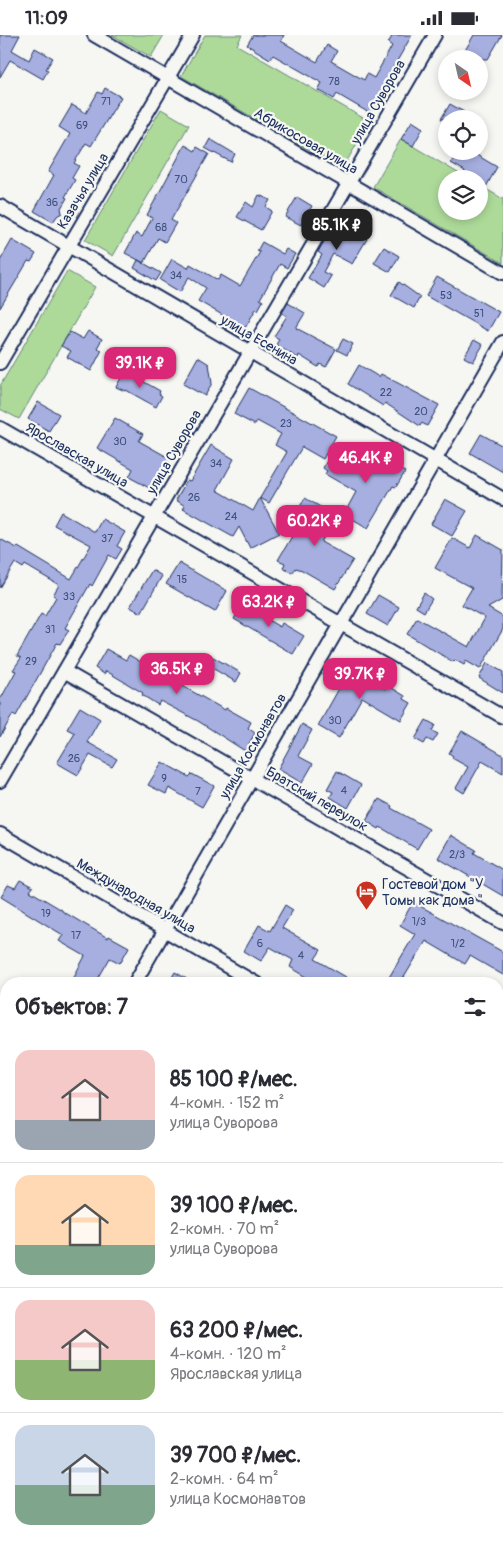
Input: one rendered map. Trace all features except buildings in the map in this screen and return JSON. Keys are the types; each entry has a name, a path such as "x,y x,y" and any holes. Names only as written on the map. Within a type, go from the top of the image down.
{"street":[{"name":"Абрикосовая улица","path":"94,35 503,273"},
{"name":"Казачья улица","path":"0,363 193,35"},
{"name":"улица Суворова","path":"0,781 435,35"},
{"name":"улица Есенина","path":"0,206 503,499"},
{"name":"улица Космонавтов","path":"138,977 503,342"},
{"name":"Ярославская улица","path":"0,428 503,717"},
{"name":"Братский переулок","path":"64,671 503,923"},
{"name":"Международная улица","path":"0,834 245,977"}],"green space":[{"path":"112,35 164,35 151,57"},
{"path":"205,35 242,35 237,45 370,122 342,169 181,76"},
{"path":"161,109 189,125 113,256 85,240"},
{"path":"401,139 453,170 438,170 438,220 488,220 488,190 503,199 503,263 373,187"},
{"path":"67,271 95,287 19,419 0,409 0,386"}],"place":[{"name":"Гостевой дом \"У Томы как дома \"","path":"366,911"}]}
